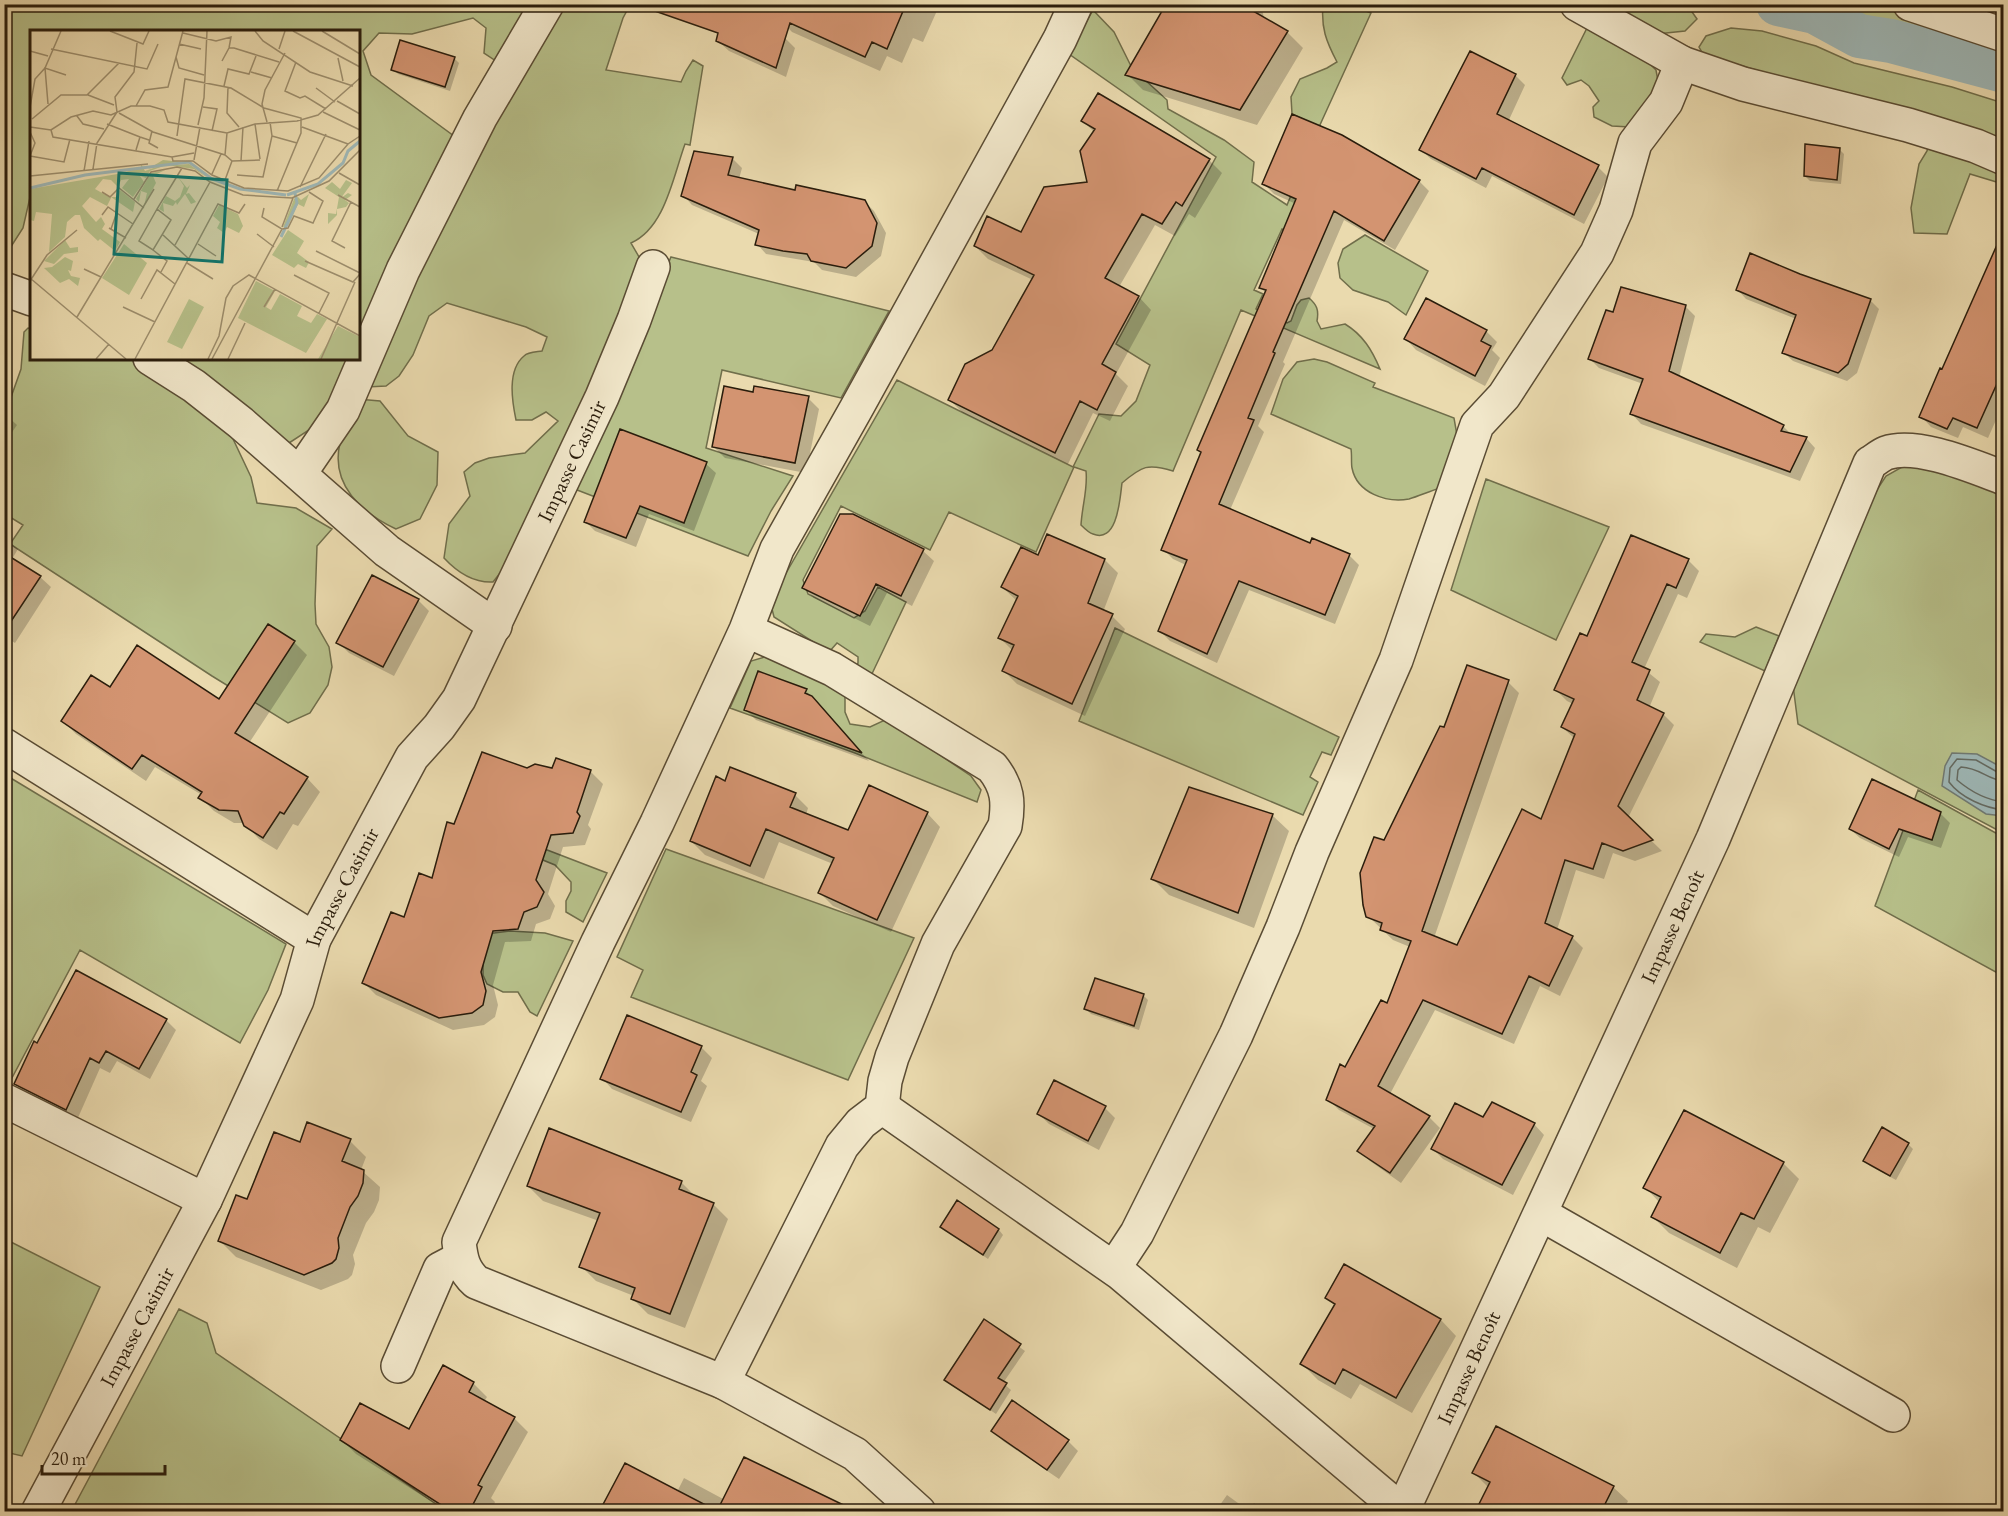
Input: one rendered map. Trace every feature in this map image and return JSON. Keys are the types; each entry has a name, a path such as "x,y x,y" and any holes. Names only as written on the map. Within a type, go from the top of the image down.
{"street":[{"path":"300,473 343,410 403,270 480,118 547,4"},
{"path":"919,1512 855,1454 723,1382 476,1282 466,1273 459,1242 746,630 777,549 1060,39 1076,4"},
{"path":"1577,4 1682,63 1743,84 1908,125 1965,142 2004,158"},
{"path":"1910,4 1969,13 2004,35"},
{"path":"1114,1268 1137,1233 1236,1035 1283,927 1312,852 1396,660 1477,425 1504,396 1597,253 1616,210 1635,143 1666,102 1682,63"},
{"name":"Impasse Casimir","path":"38,1512 205,1200 297,1000 314,939 412,757 440,726 459,699 602,397 653,267"},
{"path":"4,289 30,298"},
{"path":"153,360 194,386 300,473 387,551 495,626"},
{"name":"Impasse Benoît","path":"1402,1511 1718,828 1870,464 1886,453 1913,450 1954,460 2004,478"},
{"path":"723,1382 842,1146 861,1123 882,1107 885,1081 892,1057 938,944 1005,826 1008,810 1007,794 1002,779 992,767 832,669 746,630"},
{"path":"4,745 314,939"},
{"path":"4,1100 205,1200"},
{"path":"882,1107 1114,1268 1402,1511"},
{"path":"1541,1214 1893,1414"},
{"path":"398,1366 440,1269 461,1258"}],"green space":[{"path":"21,4 536,5 496,61 484,53 486,28 473,18 412,34 379,33 363,51 371,75 458,139 360,349 360,30 30,30 30,197 23,228 5,256 4,10"},
{"path":"556,5 630,5 623,18 606,70 681,82 693,60 703,66 690,145 685,144 672,186 660,214 643,236 631,243 646,269 508,563 493,582 486,582 466,576 444,558 449,524 470,496 464,472 475,463 489,458 525,453 558,421 546,412 532,420 516,420 513,404 512,386 515,369 524,356 542,351 547,337 526,327 447,303 429,316 413,355 399,376 386,386 367,387 389,326"},
{"path":"1323,5 1351,5 1371,13 1319,127 1292,114 1291,97 1300,79 1337,62 1325,34"},
{"path":"1595,5 1682,5 1690,9 1697,19 1685,31 1647,35"},
{"path":"1759,5 1879,5 1922,21 1936,32 1935,54 1923,59 1898,50 1869,34 1838,30"},
{"path":"1093,10 1114,32 1132,68 1167,100 1168,109 1224,140 1254,162 1252,182 1287,205 1313,142 1314,242 1282,229 1254,290 1263,294 1256,309 1287,323 1291,321 1301,300 1309,298 1317,308 1317,321 1321,329 1345,324 1366,344 1380,369 1241,310 1173,471 1157,467 1146,468 1122,483 1119,508 1113,526 1101,535 1091,533 1081,525 1086,471 1074,467 1036,552 949,512 930,550 841,506 803,580 808,594 854,618 865,611 878,587 906,602 870,678 855,668 858,657 837,643 829,652 774,617 770,601 897,380 1073,467 1099,414 1121,416 1136,401 1150,365 1116,344 1216,157 1069,54"},
{"path":"1587,28 1644,58 1656,70 1658,95 1630,127 1612,126 1594,117 1593,107 1599,101 1589,86 1581,80 1567,85 1562,78"},
{"path":"1731,28 1762,31 1816,46 1854,63 1952,87 2003,103 2003,184 1970,174 1947,234 1914,233 1911,208 1919,164 1927,151 1934,123 1868,98 1799,83 1703,54 1699,47 1706,36"},
{"path":"1994,48 2003,49 2003,77 1982,73 1976,58"},
{"path":"1365,235 1428,271 1406,315 1388,302 1353,290 1340,278 1338,263 1343,249"},
{"path":"671,257 889,311 841,398 722,370 706,448 793,476 771,511 748,556 572,488"},
{"path":"30,329 30,360 137,361 193,397 233,439 251,477 257,503 296,508 332,529 317,546 315,604 316,624 329,647 332,667 328,685 310,713 288,723 10,544 23,525 5,514 4,417 21,369 24,332"},
{"path":"1314,359 1327,362 1375,383 1373,387 1454,418 1458,441 1440,488 1409,499 1382,498 1366,490 1355,477 1351,449 1271,414 1283,379 1297,362"},
{"path":"168,360 355,360 339,399 309,430 289,443"},
{"path":"357,399 380,401 408,436 438,452 437,485 420,519 396,529 361,506 344,484 340,472 338,458 340,443"},
{"path":"1909,463 2003,490 2003,833 1798,724 1793,685 1863,511 1886,476"},
{"path":"1486,479 1609,527 1556,640 1451,590"},
{"path":"1756,627 1779,636 1765,671 1700,642 1706,634 1735,637"},
{"path":"1115,628 1339,737 1331,755 1322,752 1310,777 1318,782 1303,815 1079,721"},
{"path":"768,656 786,661 845,695 845,712 850,724 870,727 887,719 971,776 981,790 977,802 855,753 730,708 751,661"},
{"path":"4,774 286,944 268,990 240,1043 80,950 5,1091"},
{"path":"1918,790 2003,837 2003,976 1875,906"},
{"path":"516,838 607,873 583,922 566,912 566,901 571,891 571,882 555,865 538,858"},
{"path":"666,849 914,938 848,1080 631,997 643,970 617,957"},
{"path":"510,931 545,933 573,941 537,1016 530,1012 518,992 503,992 487,984 483,975 483,940 486,934"},
{"path":"5,1239 100,1287 22,1456 5,1452"},
{"path":"179,1309 207,1323 216,1353 446,1511 71,1512"}],"water":[{"path":"1952,753 1977,754 2003,768 2003,816 1986,814 1942,786 1945,766"}],"building":[{"path":"650,4 906,4 887,49 872,42 865,57 790,23 776,68 716,41 718,33 649,9"},
{"path":"1166,4 1241,4 1288,31 1240,110 1125,75"},
{"path":"400,40 455,57 445,87 391,70"},
{"path":"1470,51 1516,74 1497,114 1599,165 1574,215 1482,168 1476,179 1419,150"},
{"path":"1098,93 1210,159 1182,206 1176,202 1162,224 1142,214 1105,278 1139,296 1102,364 1116,372 1097,410 1080,401 1055,453 948,400 965,364 992,350 1034,275 974,246 987,216 1021,232 1044,187 1087,182 1080,151 1095,129 1081,121"},
{"path":"1292,114 1342,135 1420,180 1384,241 1334,211 1273,352 1275,353 1248,418 1254,420 1219,504 1310,543 1312,538 1350,554 1325,615 1239,581 1207,654 1158,631 1187,560 1161,550 1201,452 1197,450 1266,290 1259,288 1296,199 1262,184"},
{"path":"1805,144 1840,148 1837,180 1804,176"},
{"path":"694,151 733,157 728,175 795,190 796,185 865,200 877,223 872,246 846,268 811,261 807,254 755,245 759,230 681,196"},
{"path":"2004,229 2004,368 1977,428 1953,418 1947,429 1919,417"},
{"path":"1750,253 1800,274 1871,299 1848,364 1838,373 1782,353 1796,315 1736,290"},
{"path":"1621,287 1686,305 1669,371 1784,425 1781,431 1807,437 1790,472 1630,414 1643,379 1588,359 1606,310 1613,312"},
{"path":"1426,298 1487,330 1481,341 1491,346 1475,376 1404,339"},
{"path":"724,386 753,392 754,386 809,396 795,463 712,447"},
{"path":"620,429 707,462 684,523 640,506 626,538 584,522"},
{"path":"840,514 853,514 924,549 901,596 876,584 860,616 802,588"},
{"path":"1047,534 1105,559 1088,603 1113,614 1072,704 1002,671 1014,645 998,638 1018,596 1001,587 1021,547 1038,555"},
{"path":"1631,535 1689,559 1676,588 1667,584 1632,662 1650,670 1637,700 1664,713 1618,806 1653,840 1623,851 1602,843 1593,869 1565,860 1545,923 1573,936 1549,986 1529,976 1502,1034 1423,1000 1378,1086 1430,1116 1390,1173 1357,1151 1375,1126 1326,1100 1340,1064 1345,1067 1381,1000 1387,1003 1411,941 1380,930 1382,923 1366,917 1360,873 1374,837 1384,840 1440,726 1444,727 1467,665 1509,680 1422,931 1457,945 1522,809 1541,819 1575,734 1561,727 1574,699 1554,690 1580,633 1587,636"},
{"path":"4,553 41,576 4,632"},
{"path":"372,575 419,599 383,667 336,643"},
{"path":"268,624 295,641 235,733 308,777 284,814 280,812 263,838 244,826 238,811 219,810 198,798 202,792 142,755 132,769 61,721 91,675 110,687 137,645 219,699"},
{"path":"758,671 807,689 805,693 812,696 862,753 744,710"},
{"path":"482,752 527,768 535,764 552,768 556,758 591,770 577,812 580,816 573,833 551,835 536,880 544,892 537,907 524,912 518,929 493,931 481,972 486,991 483,1005 472,1013 439,1018 362,983 391,912 404,917 419,873 432,878 447,822 454,824"},
{"path":"730,767 796,793 790,807 848,830 869,785 928,812 877,920 818,893 834,858 766,829 750,866 690,841 716,776 725,781"},
{"path":"1872,779 1941,812 1932,840 1899,829 1889,849 1849,829"},
{"path":"1189,787 1273,814 1238,913 1151,879"},
{"path":"76,970 167,1019 139,1069 106,1051 99,1063 90,1058 66,1110 14,1084 34,1041 37,1043"},
{"path":"1095,978 1144,994 1134,1026 1084,1009"},
{"path":"627,1015 702,1046 691,1072 697,1075 681,1112 600,1079"},
{"path":"1054,1080 1106,1106 1088,1141 1037,1114"},
{"path":"1492,1102 1535,1123 1502,1185 1431,1149 1455,1103 1483,1117"},
{"path":"1684,1110 1784,1162 1754,1219 1741,1213 1720,1253 1651,1217 1661,1197 1643,1188"},
{"path":"307,1122 351,1139 342,1161 364,1170 363,1183 350,1207 338,1238 339,1248 336,1259 304,1275 218,1241 236,1195 247,1199 274,1132 300,1142"},
{"path":"1882,1127 1909,1143 1890,1176 1863,1161"},
{"path":"549,1128 682,1181 679,1189 714,1203 670,1314 631,1299 635,1288 579,1267 600,1213 527,1186"},
{"path":"957,1200 999,1229 983,1255 940,1227"},
{"path":"1344,1264 1441,1319 1396,1398 1343,1369 1335,1384 1300,1364 1335,1304 1325,1298"},
{"path":"984,1319 1021,1344 998,1378 1007,1383 990,1410 944,1380"},
{"path":"443,1365 474,1382 469,1392 515,1417 478,1485 482,1487 469,1512 452,1512 340,1440 360,1403 409,1429"},
{"path":"1012,1400 1069,1440 1047,1470 991,1431"},
{"path":"1496,1426 1614,1486 1601,1512 1475,1512 1490,1482 1472,1473"},
{"path":"744,1457 858,1512 599,1512 625,1463 717,1511"}],"waterway":[{"path":"1778,4 1815,12 1859,36 1891,41 2004,71"}]}
